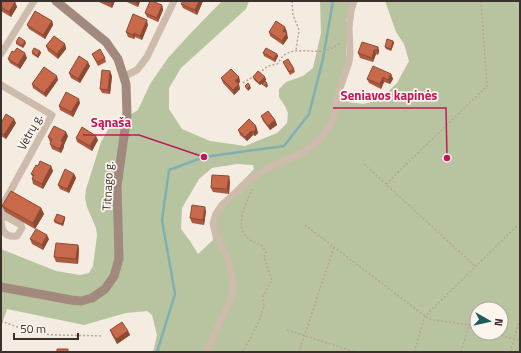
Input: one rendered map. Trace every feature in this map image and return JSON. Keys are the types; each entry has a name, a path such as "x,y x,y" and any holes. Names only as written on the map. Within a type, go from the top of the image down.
{"main road":[{"name":"Titnago g.","path":"1,287 71,300 92,298 105,289 114,276 119,259 117,186 127,115 126,84 118,59 106,42 56,1"}],"street":[{"path":"1,54 34,1"},
{"path":"123,77 137,70 147,57 174,1"},
{"path":"206,352 233,294 233,281 228,260 214,228 213,223 216,214 222,205 232,195 252,178 279,163 304,152 320,139 331,124 337,106 337,97 349,62 349,27 351,10 354,1"},
{"name":"Vėtrų g.","path":"1,85 52,114 5,201 1,214 21,225 22,228 17,236 12,237 5,234 1,227 1,218"}],"path":[{"path":"292,1 293,15 299,30 296,50"},
{"path":"386,184 487,86 481,1"},
{"path":"243,83 268,66 277,64 283,56 296,50 309,52 329,50 350,38"},
{"path":"364,164 476,267"},
{"path":"242,352 260,321 264,306 263,296 272,280 264,257 266,252 261,245 246,238 241,230 241,220 245,205 258,174"},
{"path":"414,352 425,316 520,223"},
{"path":"305,225 429,319 469,325 461,352"},
{"path":"299,352 334,247"},
{"path":"510,352 520,320"},
{"path":"1,321 19,328 43,334 103,336"},
{"path":"287,330 355,352"},
{"path":"509,338 520,341"}],"green space":[{"path":"222,1 249,1 246,9 181,68 169,88 169,109 182,129 210,141 245,146 277,133 287,123 288,113 279,97 279,89 286,82 303,76 313,68 321,33 320,1 351,1 346,21 346,61 336,90 348,102 363,104 379,100 397,83 409,61 404,44 396,32 385,1 520,1 520,352 152,352 157,335 152,315 147,311 126,313 84,325 7,309 1,327 1,249 56,271 80,275 89,273 93,266 97,235 96,228 87,207 85,198 86,189 101,142 109,128 138,110 150,84 168,58","holes":["237,164 253,165 254,169 214,211 211,221 213,240 198,254 181,229 182,208 199,179 212,168"]}],"building":[{"path":"1,1 15,2 9,12 1,7"},
{"path":"150,1 162,5 157,18 145,13"},
{"path":"183,1 199,1 195,10 181,4"},
{"path":"35,11 52,21 43,35 27,25"},
{"path":"133,14 147,20 140,36 134,33 133,35 126,32"},
{"path":"276,21 285,27 283,31 287,33 282,41 269,32"},
{"path":"54,36 65,44 57,54 46,46"},
{"path":"19,37 25,41 22,46 16,42"},
{"path":"387,39 393,41 391,49 385,47"},
{"path":"362,42 378,47 377,50 374,50 372,58 358,53"},
{"path":"17,48 25,53 18,65 8,59 12,51 14,52"},
{"path":"34,48 40,51 37,56 32,52"},
{"path":"266,48 277,54 274,59 263,53"},
{"path":"100,49 105,58 97,62 92,54"},
{"path":"79,56 88,62 78,79 69,73"},
{"path":"288,59 294,69 289,72 283,62"},
{"path":"373,66 391,74 388,80 383,77 380,84 367,79"},
{"path":"44,67 57,76 44,93 32,84"},
{"path":"231,69 239,77 235,81 239,84 233,90 221,78"},
{"path":"102,70 110,71 108,90 100,89"},
{"path":"258,71 265,77 259,83 253,77"},
{"path":"265,81 267,83 265,86 262,84"},
{"path":"248,83 250,86 247,89 245,86"},
{"path":"66,92 79,99 71,112 59,106"},
{"path":"268,111 275,120 268,126 261,116"},
{"path":"6,114 14,119 4,135 1,133 1,123"},
{"path":"249,119 256,126 256,129 253,132 251,131 245,137 238,130"},
{"path":"54,126 66,132 59,149 50,144 52,139 48,137"},
{"path":"82,127 96,136 90,146 76,138"},
{"path":"40,161 51,166 42,184 32,179 34,175 31,174 36,165 38,166"},
{"path":"65,169 74,174 67,189 58,185"},
{"path":"212,175 229,176 227,189 211,188"},
{"path":"11,191 41,208 33,223 2,206"},
{"path":"192,205 205,207 203,220 190,218"},
{"path":"57,214 65,217 62,224 54,221"},
{"path":"36,229 47,235 42,245 30,239"},
{"path":"56,243 78,245 76,259 54,257"},
{"path":"122,322 128,331 116,339 110,330"},
{"path":"57,349 68,349 68,352 57,352"}],"waterway":[{"path":"157,352 175,294 162,220 169,170 204,157 284,146 309,114 323,59 333,1"}],"place":[{"name":"Sąnaša","path":"204,157"},
{"name":"Seniavos kapinės","path":"447,158"}]}
